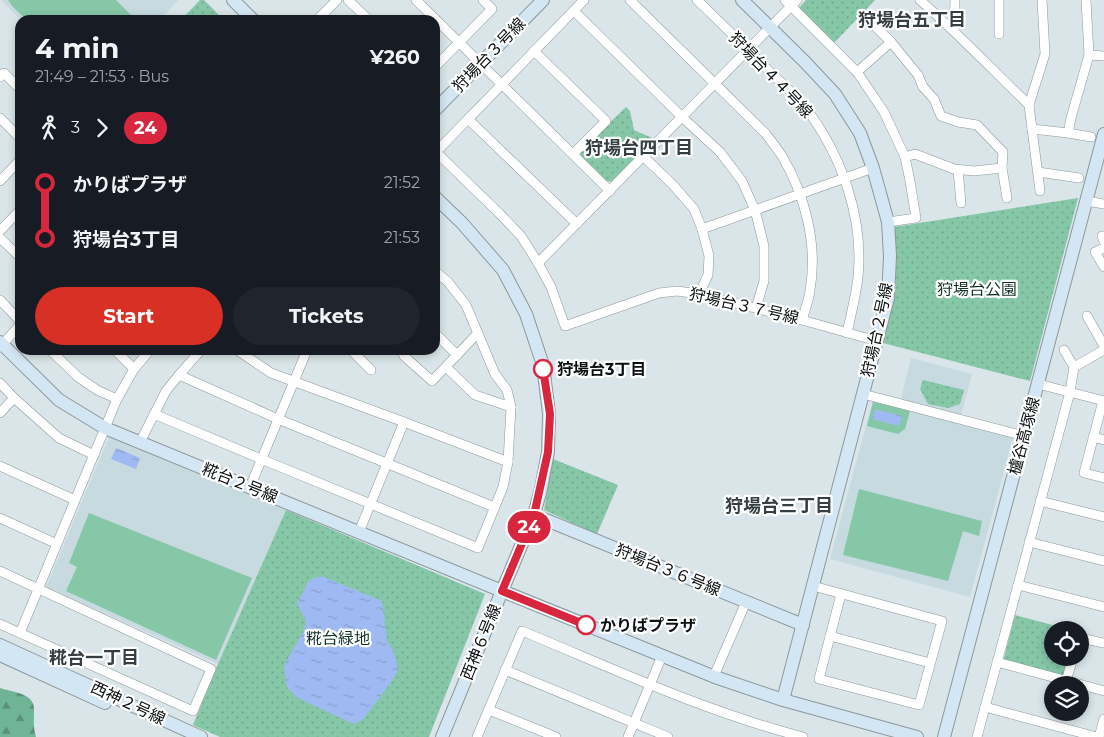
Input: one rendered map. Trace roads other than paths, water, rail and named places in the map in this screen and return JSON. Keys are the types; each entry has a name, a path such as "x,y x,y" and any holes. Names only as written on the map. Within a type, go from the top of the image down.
{"street":[{"path":"322,15 337,0"},
{"path":"348,0 364,15"},
{"path":"416,0 431,15"},
{"path":"440,62 492,9 483,0"},
{"name":"狩場台３号線","path":"440,105 543,0"},
{"path":"440,148 584,0"},
{"path":"630,0 766,134 782,155 800,194 810,231 813,267 810,291 802,320"},
{"name":"狩場台４４号線","path":"697,0 803,105 819,127 834,154 854,211 858,245 858,276 854,305 847,332"},
{"name":"狩場台２号線","path":"742,0 835,94 860,133 873,168 888,222 890,256 888,298 783,700"},
{"path":"920,0 1029,105"},
{"path":"954,31 955,0"},
{"path":"999,0 999,34"},
{"path":"1040,191 1029,105 1045,54 1042,0"},
{"path":"1068,133 1089,55 1086,0"},
{"path":"237,1 249,15"},
{"path":"538,263 770,28 791,2 857,72 884,112 905,157 916,218 888,222"},
{"path":"574,11 720,152 742,181 755,210 764,246 764,281 756,308"},
{"path":"863,14 891,42 918,75 923,87 934,99 941,116 958,122 977,125 1003,152 1002,168 1006,198"},
{"path":"440,23 610,190"},
{"path":"857,72 891,42"},
{"path":"534,51 606,121 573,154"},
{"path":"1089,55 1104,56"},
{"path":"0,77 4,73 15,84"},
{"path":"0,118 15,133"},
{"path":"468,119 577,224"},
{"path":"1032,129 1090,137"},
{"name":"櫨谷高塚線","path":"944,737 1104,134"},
{"path":"905,157 914,154 958,170 974,171 1002,168"},
{"name":"狩場台３７号線","path":"440,156 521,236 551,287 565,326 659,293 677,290 756,308 877,341"},
{"path":"644,156 694,209 702,229 709,256 708,275 699,294"},
{"path":"0,180 15,165"},
{"path":"702,229 873,168"},
{"path":"958,170 961,203"},
{"path":"1038,172 1079,178"},
{"path":"1087,201 1104,204"},
{"name":"西神６号線","path":"440,202 462,223 503,270 526,314 543,365 550,414 548,452 534,515 442,737"},
{"path":"0,231 15,215"},
{"path":"0,238 15,252"},
{"path":"1104,248 1095,252 1104,266"},
{"path":"154,414 478,548 503,488 508,462 512,407 507,390 495,374 466,306 440,275"},
{"path":"0,300 15,316"},
{"path":"1087,316 1104,346"},
{"path":"1,344 15,330"},
{"path":"404,355 432,381 478,333"},
{"path":"440,338 457,355"},
{"name":"糀台２号線","path":"1,344 59,400 105,428 714,676 783,700 914,737"},
{"path":"978,737 1070,392 1074,367 1064,350"},
{"path":"1074,367 1104,350"},
{"path":"55,355 78,377 97,390 116,399"},
{"path":"120,355 134,369"},
{"path":"20,633 116,399 134,369 146,355"},
{"path":"140,442 166,391 196,355"},
{"path":"244,355 271,373 508,462"},
{"path":"250,487 304,355"},
{"path":"356,355 371,370"},
{"path":"446,367 475,395 512,407"},
{"path":"178,375 278,419 494,507"},
{"path":"0,383 59,438 94,455"},
{"path":"1038,384 1103,401 1084,473 1104,478"},
{"path":"863,394 1024,436"},
{"path":"0,413 14,398"},
{"path":"359,532 404,422"},
{"path":"1093,437 1104,440"},
{"path":"0,466 75,500"},
{"path":"1040,500 1104,517"},
{"name":"狩場台３６号線","path":"534,515 803,625"},
{"path":"0,518 57,544"},
{"path":"1029,542 1104,561"},
{"path":"0,572 211,669 193,711 0,624"},
{"path":"1018,585 1104,607"},
{"path":"813,586 942,621 919,704 819,680 841,594"},
{"path":"714,676 746,602"},
{"path":"477,737 522,630 711,709 774,733 802,737"},
{"path":"830,636 930,663"},
{"path":"1089,640 1104,643"},
{"name":"西神２号線","path":"0,645 201,737"},
{"name":"西神２号線","path":"0,655 180,737"},
{"path":"628,737 662,656"},
{"path":"997,662 1048,676"},
{"path":"505,670 668,737"},
{"path":"1089,687 1104,691"},
{"path":"985,707 1098,737 1104,719"},
{"path":"489,710 556,737"}],"water":[{"path":"875,409 902,416 899,426 872,419"},
{"path":"116,448 140,458 136,469 111,459"},
{"path":"316,577 324,577 382,601 387,641 394,652 398,670 390,684 362,720 354,724 296,697 287,687 284,666 305,628 306,622 297,603 308,582"}],"place":[{"name":"狩場台3丁目","path":"543,369"},
{"name":"かりばプラザ","path":"586,625"}],"district":[{"name":"狩場台五丁目","path":"912,20"},
{"name":"狩場台四丁目","path":"639,148"},
{"name":"狩場台三丁目","path":"779,506"},
{"name":"糀台一丁目","path":"94,658"}],"park label":[{"name":"狩場台公園","path":"977,289"},
{"name":"糀台緑地","path":"338,638"}]}
